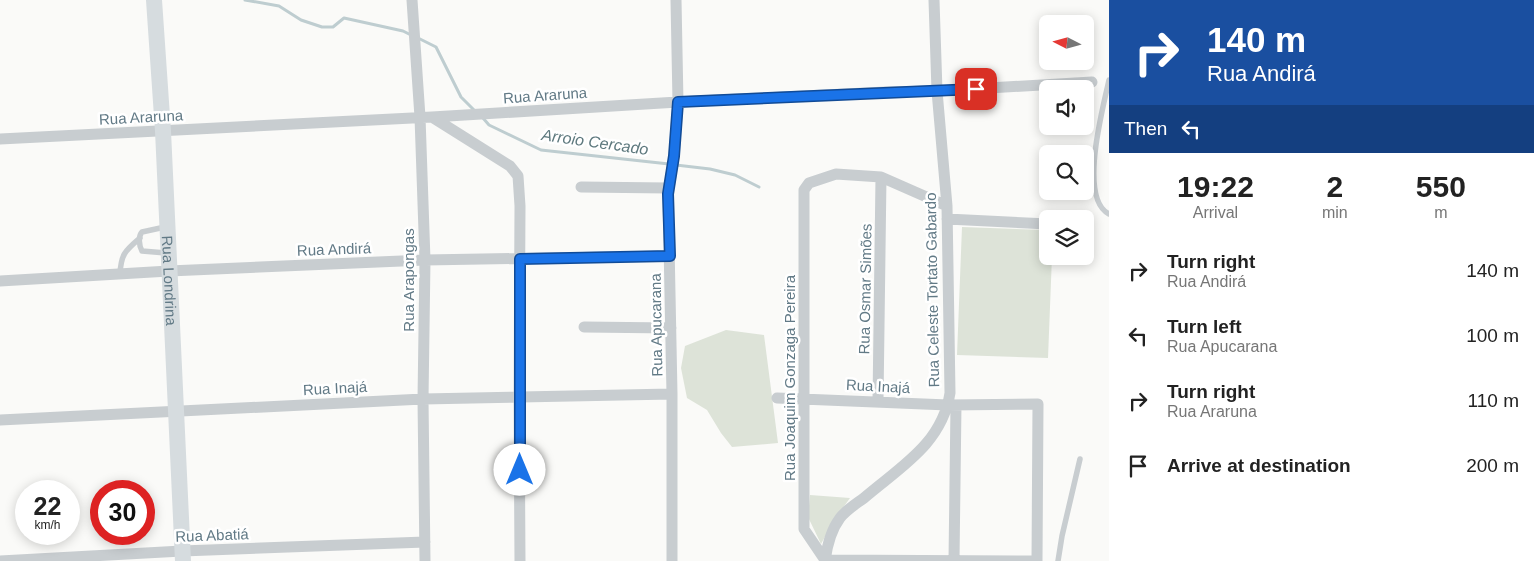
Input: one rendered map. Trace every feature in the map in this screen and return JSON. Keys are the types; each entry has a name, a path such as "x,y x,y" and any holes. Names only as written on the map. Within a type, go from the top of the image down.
{"street":[{"name":"Rua Londrina","path":"154,0 163,131 183,556"},
{"name":"Rua Arapongas","path":"412,0 414,30 426,117 423,400 425,561"},
{"name":"Rua Apucarana","path":"672,561 672,394 668,188 674,156 678,102 676,0"},
{"name":"Rua Celeste Tortato Gabardo","path":"825,561 829,538 840,517 927,445 952,405 950,393 946,206 934,0"},
{"name":"Rua Araruna","path":"0,140 678,102 1039,85"},
{"path":"426,117 510,166 518,176 520,206 520,561"},
{"name":"Rua Joaquim Gonzaga Pereira","path":"825,561 804,529 804,190 809,183 836,174 881,177"},
{"path":"881,177 946,206"},
{"name":"Rua Osmar Simões","path":"878,401 881,177"},
{"path":"581,187 668,188"},
{"path":"946,219 1039,224"},
{"name":"Rua Andirá","path":"0,282 169,271 425,260 670,256"},
{"path":"584,327 671,328"},
{"name":"Rua Inajá","path":"0,420 423,400 672,394"},
{"name":"Rua Inajá","path":"778,398 952,405 1038,404 1037,561"},
{"path":"952,405 954,560"},
{"name":"Rua Abatiá","path":"0,561 183,556 425,542"},
{"path":"825,561 1037,561"}],"lane":[{"path":"1109,80 1096,135 1094,171 1096,196 1104,211 1109,214"},
{"path":"167,226 145,230 140,234 140,247 142,251 168,253"},
{"path":"120,274 121,259 125,251 140,238"},
{"path":"1058,561 1080,459"},
{"path":"1037,561 1044,561"}],"shaded area":[{"path":"962,227 1039,230 1039,265 1052,265 1048,358 957,355"},
{"path":"726,330 764,335 778,443 732,447 707,410 687,398 681,368 685,346"},
{"path":"810,495 850,498 821,544 808,517"}],"waterway":[{"name":"Arroio Cercado","path":"245,0 279,6 301,20 322,27 333,27 344,18 403,31 411,35"},
{"name":"Arroio Cercado","path":"416,37 436,47 461,97 474,110"},
{"name":"Arroio Cercado","path":"483,118 489,125 541,150 669,164"},
{"name":"Arroio Cercado","path":"676,165 710,169 735,175 759,187"}],"route":[{"path":"520,470 520,259 670,256 668,188 674,156 678,102 976,89"}]}
